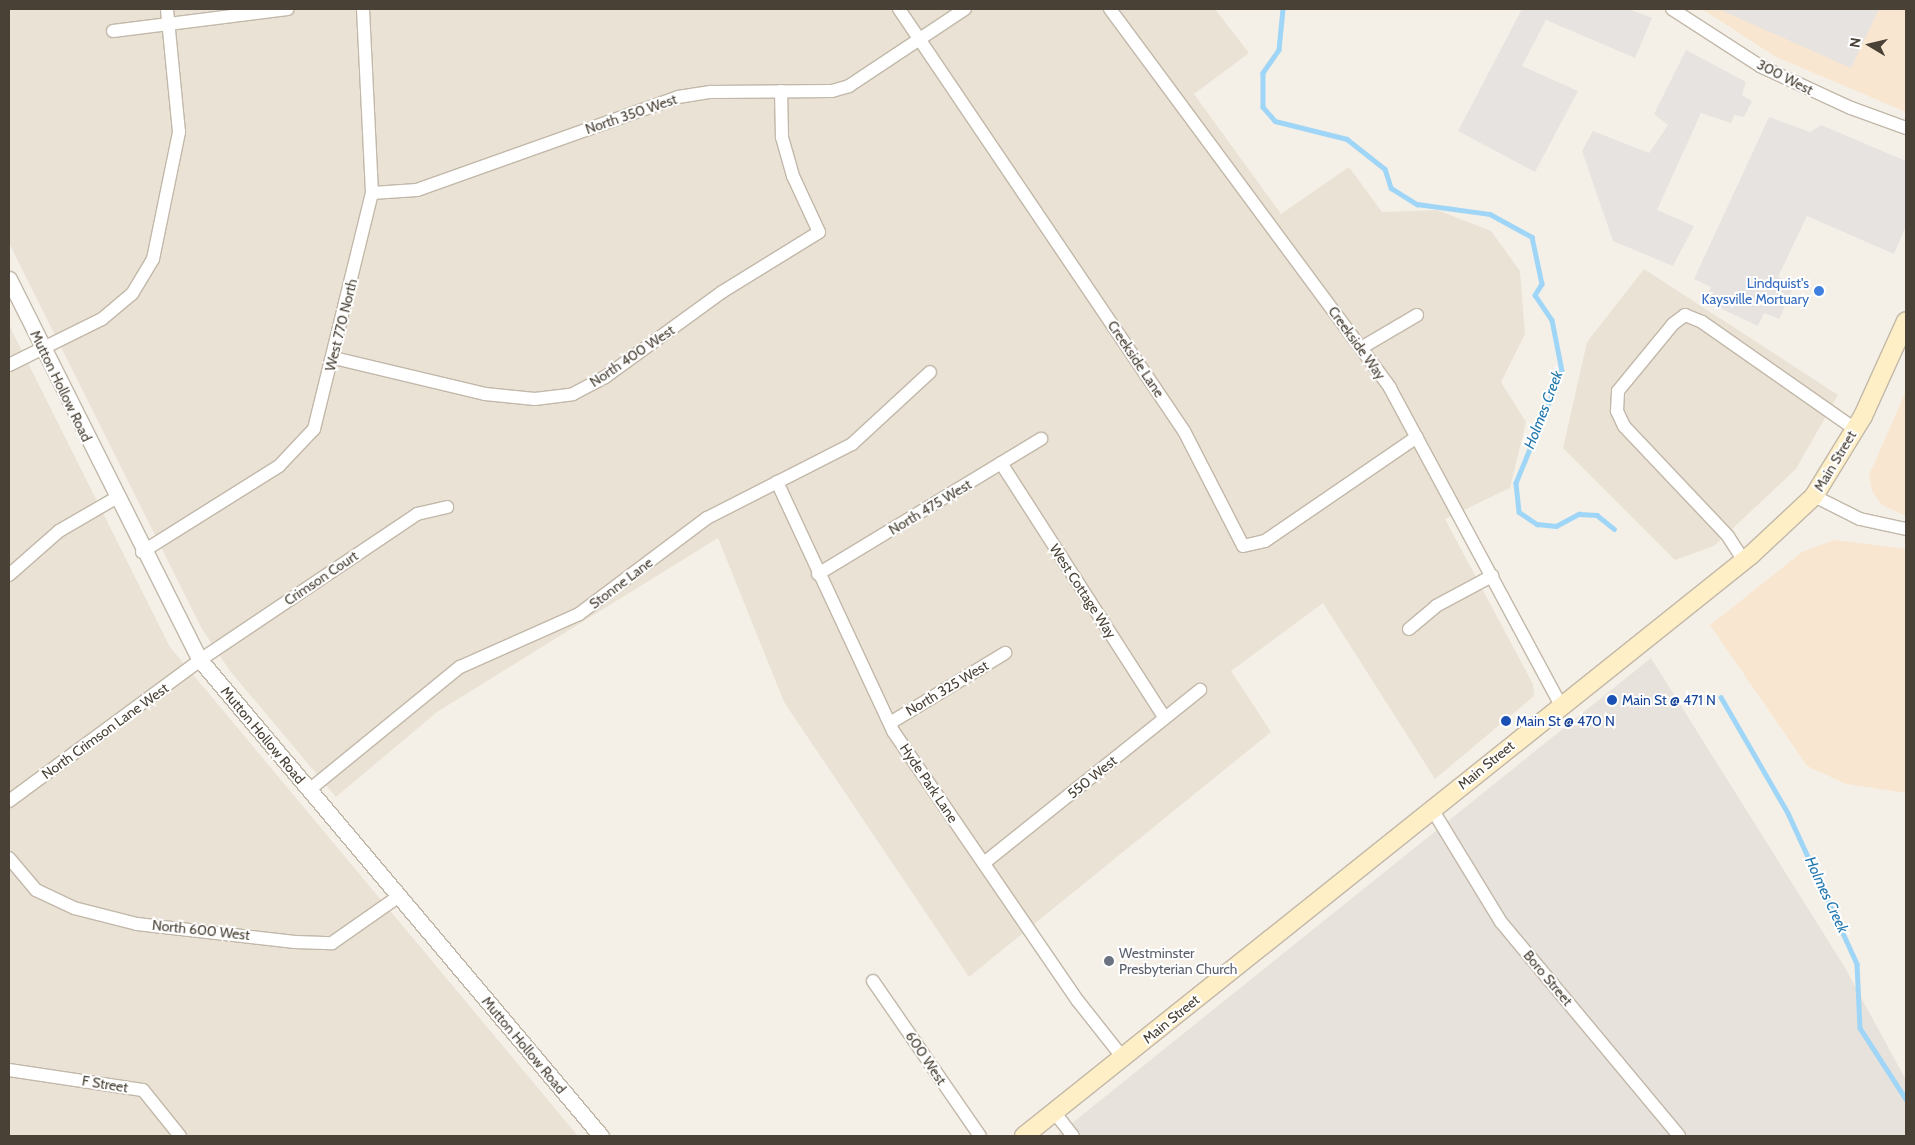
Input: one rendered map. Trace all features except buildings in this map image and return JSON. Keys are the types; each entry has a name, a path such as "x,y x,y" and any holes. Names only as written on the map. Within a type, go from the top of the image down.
{"main road":[{"name":"Main Street","path":"1024,1136 1561,705 1744,561 1814,496 1855,429 1906,321"}],"street":[{"path":"9,365 102,319 132,294 153,259 172,182 179,96 168,9"},
{"path":"113,32 288,9"},
{"name":"West 770 North","path":"142,552 296,451 314,429 334,358 372,193 363,9"},
{"name":"Creekside Lane","path":"899,9 1184,431 1243,546 1265,541 1417,436"},
{"name":"North 350 West","path":"372,193 417,190 678,97 832,91 849,86 965,9"},
{"name":"Creekside Way","path":"1110,9 1361,348 1417,436 1561,705"},
{"name":"300 West","path":"1672,9 1775,74 1906,128"},
{"name":"North 400 West","path":"334,358 485,394 535,399 573,394 605,377 722,292 819,232 793,176 782,137 781,92"},
{"name":"Mutton Hollow Road","path":"9,279 142,552 200,660 601,1136"},
{"path":"1744,561 1728,536 1624,426 1617,410 1618,391 1661,339 1685,314 1702,322 1855,429"},
{"path":"1361,348 1417,315"},
{"name":"Stonne Lane","path":"309,790 460,667 579,614 707,518 852,444 930,372"},
{"name":"North 475 West","path":"818,574 1041,439"},
{"name":"West Cottage Way","path":"1001,464 1165,718"},
{"name":"Hyde Park Lane","path":"777,482 818,574 890,723 984,863 1122,1058"},
{"path":"1814,496 1860,519 1906,529"},
{"path":"9,575 59,531 116,498"},
{"name":"Crimson Court","path":"200,660 417,514 447,507"},
{"path":"1409,629 1436,606 1492,576"},
{"name":"North 325 West","path":"890,723 1005,653"},
{"name":"North Crimson Lane West","path":"9,801 200,660"},
{"name":"550 West","path":"984,863 1200,690"},
{"name":"Boro Street","path":"1432,809 1501,922 1680,1136"},
{"name":"North 600 West","path":"9,858 36,890 74,908 137,924 295,942 332,943 399,896"},
{"name":"600 West","path":"873,981 980,1136"},
{"name":"F Street","path":"9,1070 143,1090 180,1136"},
{"path":"1055,1113 1073,1136"}],"shaded area":[{"path":"9,9 1215,9 1249,53 1194,94 1281,214 1349,167 1382,212 1437,210 1491,231 1520,271 1525,334 1501,382 1526,422 1510,488 1445,519 1533,684 1534,696 1435,779 1323,603 1231,671 1271,732 969,977 784,702 718,538 437,712 336,797 230,671 202,629 9,243"},
{"path":"1522,9 1629,9 1652,18 1635,58 1546,20 1522,66 1578,91 1535,172 1458,131"},
{"path":"1702,9 1906,9 1906,112 1776,57"},
{"path":"1718,9 1879,9 1851,68"},
{"path":"1686,50 1746,82 1742,95 1752,101 1744,117 1734,115 1731,123 1701,113 1657,210 1694,226 1673,266 1613,241 1582,151 1593,131 1649,153 1668,125 1654,114"},
{"path":"1769,117 1810,132 1821,125 1906,161 1906,226 1894,254 1807,216 1778,277 1795,284 1779,319 1764,313 1758,326 1705,301 1711,287 1694,279"},
{"path":"1644,269 1838,395 1796,469 1714,546 1675,560 1563,448 1587,342"},
{"path":"9,325 170,647 578,1136 9,1136"},
{"path":"1906,391 1906,516 1882,505 1872,491 1869,475"},
{"path":"1834,540 1906,549 1906,793 1846,784 1807,766 1710,625 1802,552"},
{"path":"1651,658 1844,966 1906,1080 1906,1136 1056,1136"}],"waterway":[{"name":"Holmes Creek","path":"1283,9 1279,50 1263,73 1263,107 1275,121 1347,139 1385,169 1391,188 1417,204 1490,214 1532,237 1542,284 1535,295 1552,320 1562,371 1516,483 1519,512 1537,524 1556,526 1579,514 1597,515 1614,529"},
{"name":"Holmes Creek","path":"1721,697 1788,813 1857,964 1860,1028 1906,1099"}],"place":[{"name":"Lindquist's Kaysville Mortuary","path":"1819,291"},
{"name":"Main St @ 471 N","path":"1612,700"},
{"name":"Main St @ 470 N","path":"1506,721"},
{"name":"Westminster Presbyterian Church","path":"1109,961"}]}
